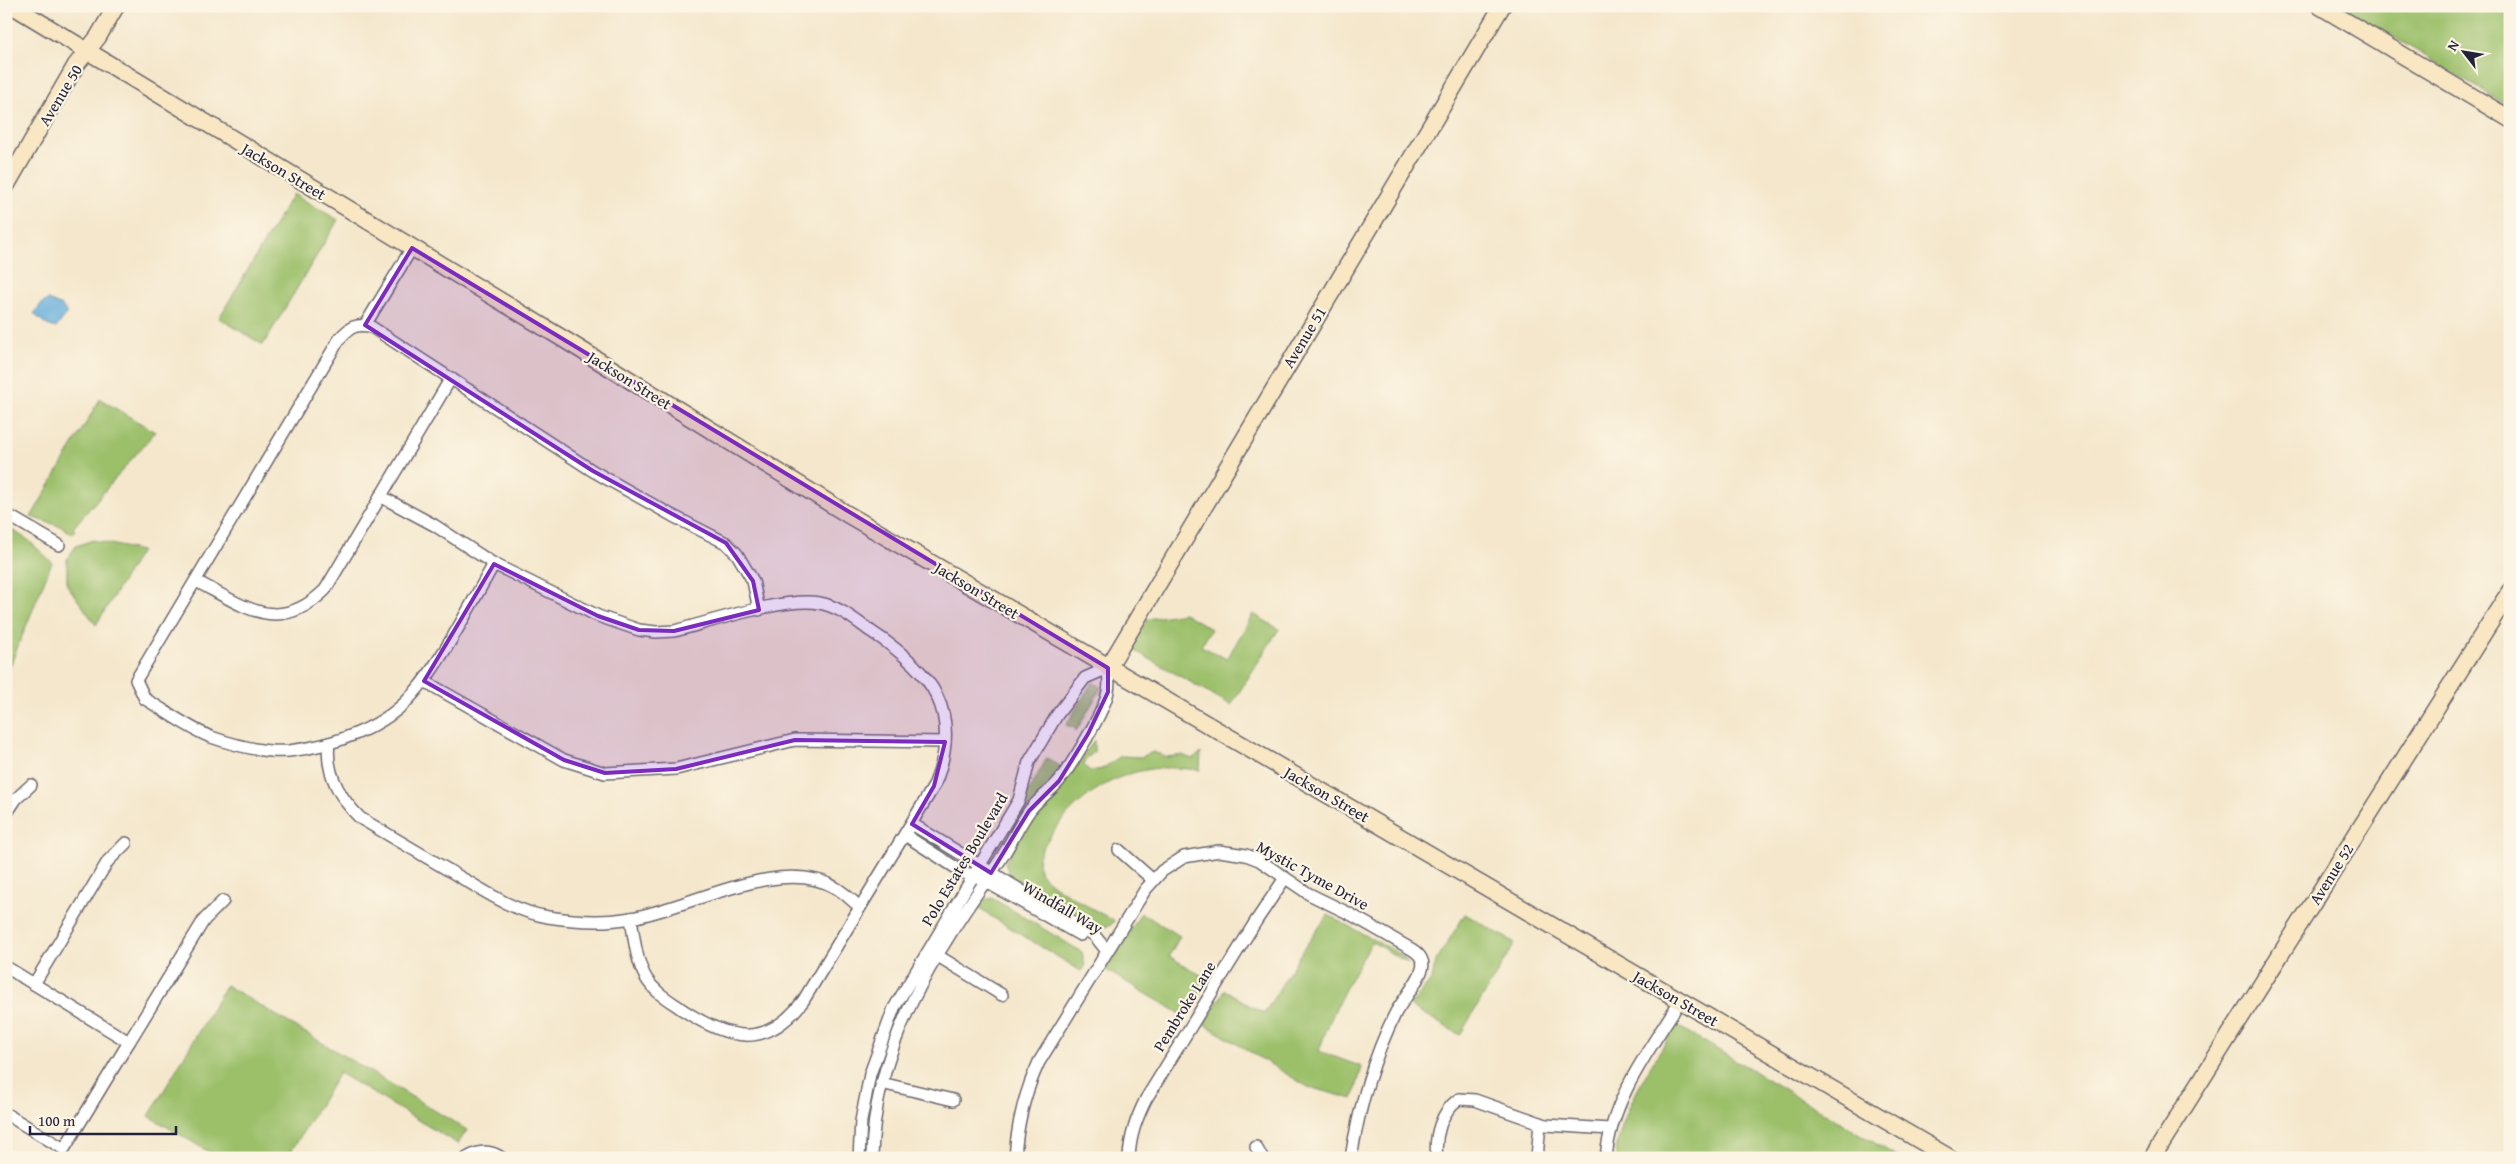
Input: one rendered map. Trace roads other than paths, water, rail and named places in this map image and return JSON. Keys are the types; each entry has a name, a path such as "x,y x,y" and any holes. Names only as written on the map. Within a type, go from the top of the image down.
{"main road":[{"name":"Jackson Street","path":"13,6 847,514 1950,1158"},
{"name":"Avenue 50","path":"6,186 76,65 116,6"},
{"name":"Avenue 51","path":"1108,668 1502,6"},
{"path":"2320,6 2510,120"},
{"name":"Avenue 52","path":"2152,1158 2510,591"}],"street":[{"path":"365,325 412,248"},
{"path":"494,564 424,681 396,711 373,725 329,743 288,751 244,747 210,736 145,699 138,690 136,680 340,338 350,327 358,324 365,325 451,378 593,470 673,516 726,543 738,554 753,581 759,610"},
{"path":"196,581 253,611 272,615 292,612 310,605 325,590 451,378"},
{"path":"380,496 434,525 494,564 598,616 639,630 656,632 674,631 798,602 820,603 842,611 883,638 913,664 929,682 942,704 946,725 943,764 934,786 793,1013 771,1031 752,1035 724,1031 702,1022 655,991 641,966 631,918"},
{"path":"6,514 59,545"},
{"name":"Polo Estates Boulevard","path":"859,1158 865,1098 886,1028 904,990 1019,800 1029,762 1057,714 1086,678 1108,668 1108,692 1088,734 1059,780 1029,811 938,956 906,1013 888,1056 881,1083 873,1124 872,1158"},
{"path":"424,681 564,760 605,773 676,769 795,740 945,742"},
{"path":"329,743 327,759 334,783 344,800 360,818 499,900 524,911 548,917 592,921 631,918 757,882 796,876 836,888 860,907"},
{"path":"6,814 16,799 31,785"},
{"name":"Windfall Way","path":"912,824 988,877 1094,935 1107,951"},
{"name":"Windfall Way","path":"905,835 964,874 977,870"},
{"path":"34,984 108,861 126,843"},
{"path":"1119,850 1153,880"},
{"name":"Mystic Tyme Drive","path":"1015,1158 1020,1113 1028,1086 1039,1062 1153,880 1172,863 1184,857 1219,850 1259,860 1309,894 1350,914 1414,950 1421,958 1422,970 1397,1011 1366,1085 1351,1158"},
{"name":"Pembroke Lane","path":"1129,1158 1130,1137 1136,1119 1146,1100 1256,921 1286,878"},
{"path":"6,1114 62,1153 204,920 224,901"},
{"path":"938,956 1002,995"},
{"path":"6,967 129,1042"},
{"path":"1606,1158 1610,1129 1631,1082 1680,1001"},
{"path":"881,1083 953,1100"},
{"path":"1438,1158 1436,1148 1442,1118 1451,1104 1459,1098 1475,1100 1540,1123 1610,1129"},
{"path":"1537,1158 1540,1123"},
{"path":"1256,1146 1262,1158"},
{"path":"472,1155 488,1151 502,1158"}],"water":[{"path":"48,300 62,306 67,313 56,328 47,325 34,314 41,304"}]}
